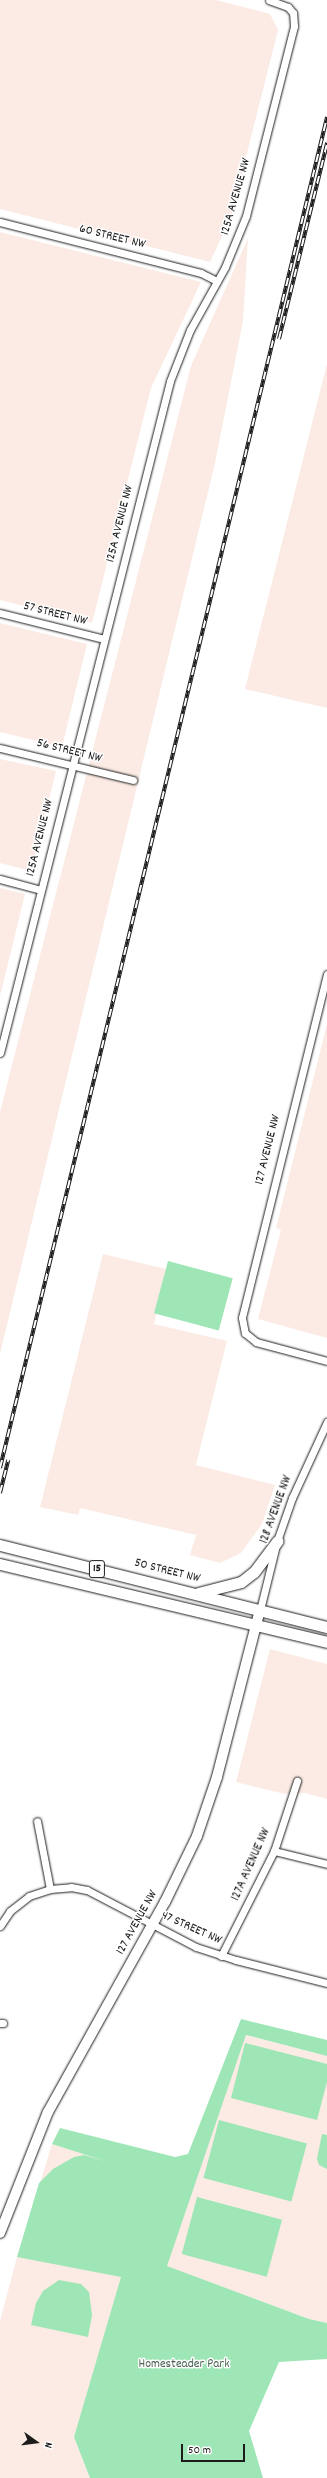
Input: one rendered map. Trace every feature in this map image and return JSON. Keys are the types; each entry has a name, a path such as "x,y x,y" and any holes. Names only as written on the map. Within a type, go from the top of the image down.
{"main road":[{"path":"194,1593 225,1588 241,1582 254,1572 277,1541"},
{"name":"50 STREET NW","path":"0,1545 327,1627"},
{"name":"15","path":"0,1564 256,1625"},
{"path":"256,1625 327,1642"}],"street":[{"name":"125A AVENUE NW","path":"0,1052 174,368 190,330 218,281 244,225 294,26 293,13 282,3 269,0"},
{"name":"60 STREET NW","path":"0,222 201,273 218,281"},
{"name":"57 STREET NW","path":"0,614 104,639"},
{"name":"56 STREET NW","path":"0,748 133,780"},
{"path":"0,879 41,890"},
{"name":"127 AVENUE NW","path":"327,974 245,1295 242,1318 246,1333 260,1344 327,1361"},
{"name":"128 AVENUE NW","path":"260,1610 277,1541 298,1484 327,1422"},
{"name":"127 AVENUE NW","path":"0,2233 48,2112 187,1860 207,1811 260,1610"},
{"name":"127A AVENUE NW","path":"221,1956 274,1850 297,1781"},
{"path":"37,1821 50,1889"},
{"path":"274,1850 327,1864"},
{"name":"47 STREET NW","path":"0,1926 10,1911 29,1896 50,1889 71,1887 91,1892 183,1942 221,1956 327,1983"}],"shaded area":[{"path":"0,0 216,0 270,14 278,30 231,217 210,262 0,209"},
{"path":"0,232 201,282 151,388 92,623 0,600"},
{"path":"248,238 243,321 215,463 0,1354 0,1112 191,366"},
{"path":"327,364 327,708 245,689"},
{"path":"0,623 87,644 62,747 0,732"},
{"path":"0,759 56,771 31,871 0,863"},
{"path":"0,888 25,894 0,996"},
{"path":"327,1024 327,1338 258,1319 281,1230 276,1228"},
{"path":"103,1254 166,1269 154,1324 227,1341 196,1465 275,1485 262,1524 241,1553 220,1563 190,1555 196,1535 80,1508 78,1515 40,1507"},
{"path":"270,1649 327,1664 327,1799 305,1793 285,1794 236,1782"},
{"path":"246,2035 327,2056 327,2323 309,2319 166,2266"},
{"path":"52,2144 133,2170 127,2271 74,2437 90,2478 0,2478 0,2321 17,2257"}],"green space":[{"path":"168,1261 233,1278 219,1331 154,1313"},
{"name":"Homesteader Park","path":"241,2019 327,2040 327,2056 246,2035 167,2266 309,2319 327,2323 327,2359 279,2362 249,2431 263,2478 90,2478 74,2437 121,2277 17,2257 39,2183 53,2169 74,2157 84,2155 108,2162 52,2144 60,2128 175,2157 188,2154"},
{"path":"245,2043 327,2064 327,2082 317,2120 231,2098"},
{"path":"219,2120 307,2144 291,2202 203,2178"},
{"path":"322,2134 327,2135 327,2169 319,2165 317,2159"},
{"path":"197,2197 282,2220 267,2277 182,2254"},
{"path":"59,2280 81,2284 89,2292 92,2315 88,2337 31,2325 36,2303 43,2291"}],"railway":[{"path":"0,1468 327,117"},
{"path":"279,339 327,143"},
{"path":"0,1493 8,1460"}]}
